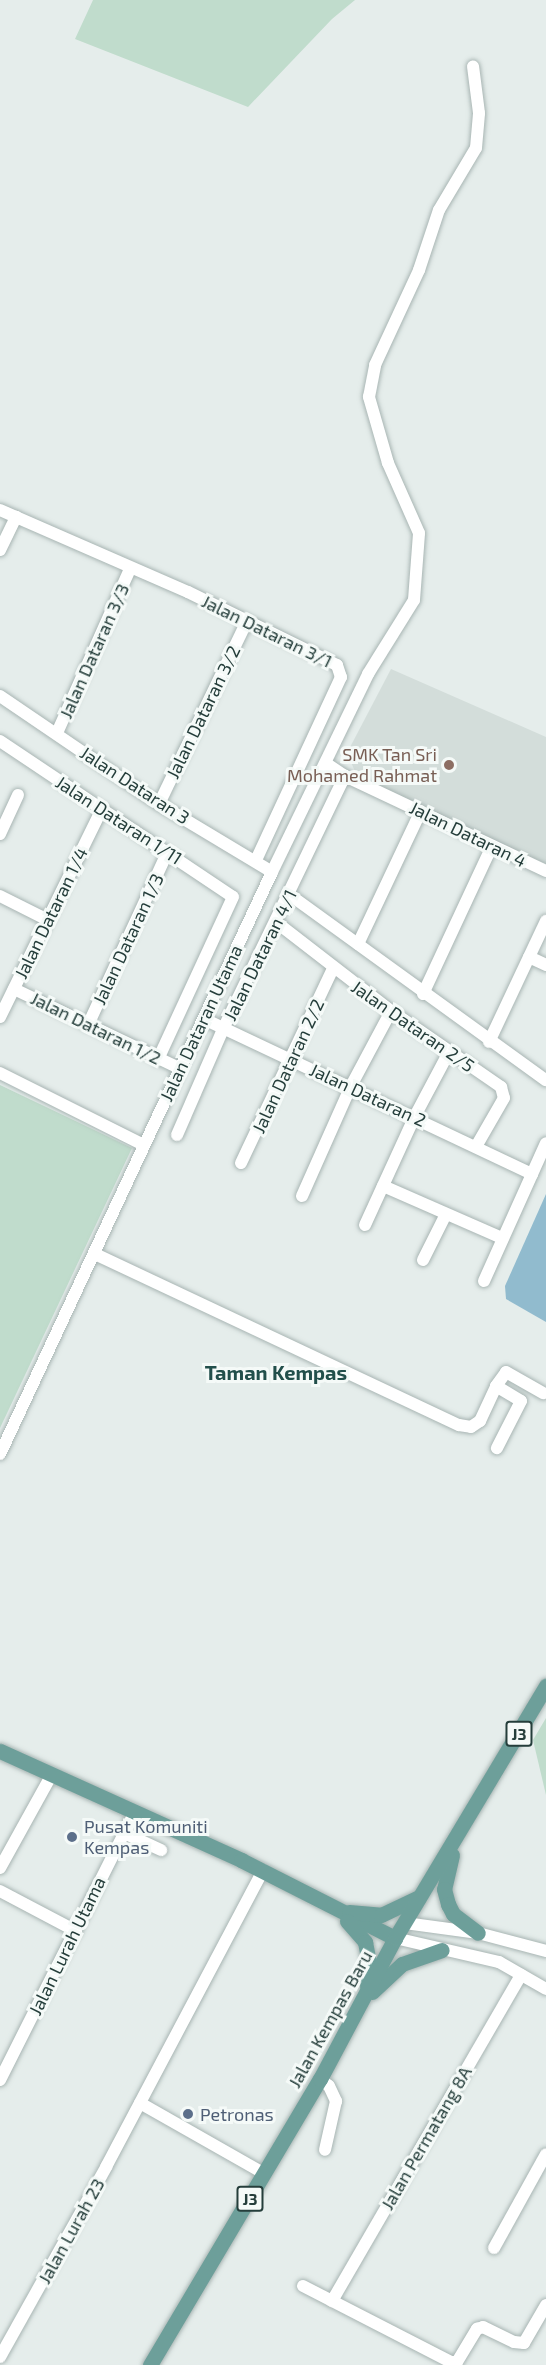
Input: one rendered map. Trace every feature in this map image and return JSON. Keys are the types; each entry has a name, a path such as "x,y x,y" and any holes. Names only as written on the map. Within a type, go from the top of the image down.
{"main road":[{"name":"Jalan Kempas Baru","path":"150,2365 320,2079 395,1938 456,1841 546,1686"},
{"name":"Jalan Kempas Baru","path":"0,1751 263,1870 360,1923 395,1938"},
{"path":"456,1841 444,1889 453,1914 478,1933"},
{"path":"332,1907 365,1916 381,1916 423,1894"},
{"path":"332,1907 365,1942 370,1967 365,1998"},
{"name":"Jalan Kempas Baru","path":"360,1923 405,1923"},
{"path":"365,1998 402,1964 442,1950"}],"street":[{"name":"Jalan Dataran Utama","path":"0,1454 272,872 327,764 368,674 414,600 419,533 388,462 369,398 375,365 419,270 440,210 476,148 479,113 473,66"},
{"name":"Jalan Dataran 3/1","path":"0,510 130,569 188,591 338,665 341,677 256,860"},
{"path":"0,550 16,517"},
{"name":"Jalan Dataran 3/3","path":"57,733 130,569"},
{"name":"Jalan Dataran 3/2","path":"159,804 247,621"},
{"name":"Jalan Dataran 3","path":"0,696 159,804 256,860 272,872"},
{"name":"Jalan Dataran 1/11","path":"0,741 230,894 231,902 158,1059"},
{"name":"Jalan Dataran 4","path":"327,764 345,776 546,871"},
{"name":"Jalan Dataran 4/1","path":"177,1135 224,1027 290,895 345,776"},
{"path":"0,834 18,795"},
{"name":"Jalan Dataran 1/4","path":"0,1017 46,919 102,809"},
{"path":"358,944 421,811"},
{"path":"423,994 492,846"},
{"name":"Jalan Dataran 1/3","path":"88,1025 167,853"},
{"path":"290,895 489,1042 546,1080"},
{"path":"0,896 46,919"},
{"path":"489,1042 546,921"},
{"name":"Jalan Dataran 2/5","path":"276,922 333,968 503,1092 504,1098 477,1145"},
{"path":"529,957 546,965"},
{"name":"Jalan Dataran 2/2","path":"242,1163 292,1061 333,968"},
{"name":"Jalan Dataran 1/2","path":"14,989 179,1068"},
{"path":"302,1196 351,1086 391,1011"},
{"name":"Jalan Dataran 2","path":"204,1019 477,1145 532,1174"},
{"path":"365,1225 415,1116 449,1052"},
{"path":"0,1073 144,1145"},
{"path":"484,1281 546,1143"},
{"path":"383,1186 502,1238"},
{"path":"423,1260 446,1214"},
{"path":"95,1254 459,1425 471,1427 480,1421 496,1386 506,1372 543,1393"},
{"path":"496,1386 521,1401 497,1448"},
{"path":"0,1868 52,1774"},
{"name":"Jalan Lurah Utama","path":"0,2080 134,1813"},
{"path":"124,1833 161,1850"},
{"name":"Jalan Lurah 23","path":"0,2357 140,2103 263,1870"},
{"path":"0,1891 76,1931"},
{"path":"405,1923 478,1933 546,1951"},
{"path":"395,1938 499,1962 546,1989"},
{"name":"Jalan Permatang 8A","path":"332,2301 520,1975"},
{"path":"320,2079 329,2086 336,2101 325,2150"},
{"path":"140,2103 265,2174"},
{"path":"494,2248 546,2154"},
{"path":"303,2286 451,2362 457,2362 477,2329 483,2327 514,2342 524,2343 546,2305"}],"shaded area":[{"name":"SMK Tan Sri Mohamed Rahmat","path":"391,669 546,737 546,864 357,776 347,753"}],"green space":[{"path":"93,0 355,0 332,19 248,107 75,39"},
{"path":"0,1085 132,1148 0,1428"},
{"path":"546,1718 546,1795 533,1740"}],"water":[{"path":"546,1194 546,1322 506,1299 505,1286"}],"place":[{"name":"SMK Tan Sri Mohamed Rahmat","path":"449,765"},
{"name":"Pusat Komuniti Kempas","path":"72,1837"},
{"name":"Petronas","path":"188,2114"}],"district":[{"name":"Taman Kempas","path":"276,1372"}]}
